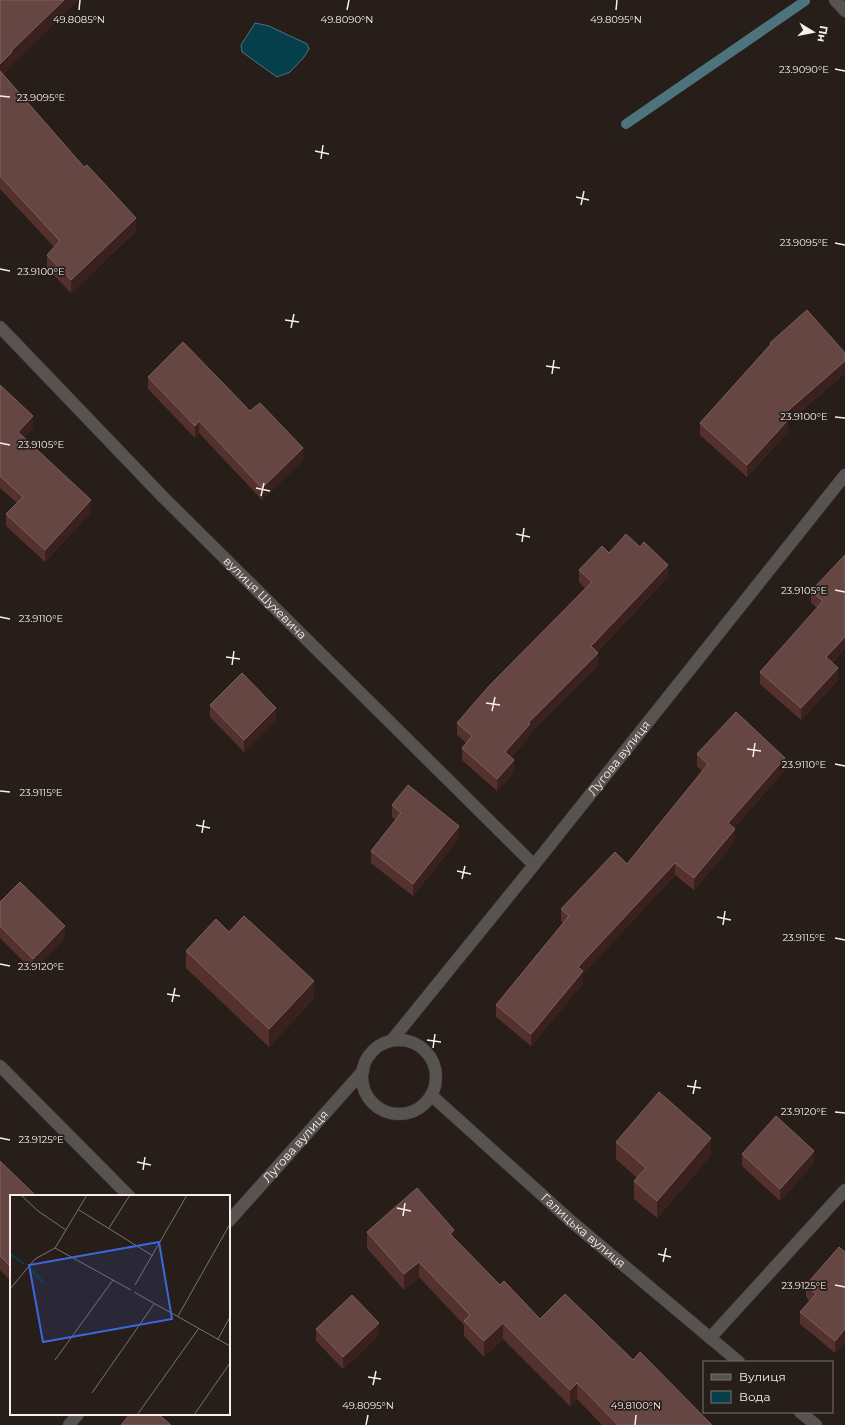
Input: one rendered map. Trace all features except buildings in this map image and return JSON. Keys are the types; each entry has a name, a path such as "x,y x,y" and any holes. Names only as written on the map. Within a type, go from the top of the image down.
{"street":[{"path":"835,0 845,11"},
{"name":"вулиця Шухевича","path":"0,327 162,497 534,865"},
{"name":"Лугова вулиця","path":"392,1040 534,865 845,475"},
{"path":"392,1040 407,1040 420,1046 430,1056 436,1069 436,1083 431,1095 422,1106 410,1112 395,1114 381,1109 370,1100 363,1086 362,1071 368,1057 378,1046 392,1040"},
{"path":"0,1066 128,1195"},
{"name":"Лугова вулиця","path":"230,1220 362,1071"},
{"name":"Галицька вулиця","path":"431,1095 572,1222 738,1361"},
{"path":"710,1338 845,1190"},
{"path":"801,1413 816,1425"},
{"path":"70,1425 77,1415"}],"water":[{"path":"255,23 269,26 307,44 309,49 304,57 290,72 277,77 242,52 241,45"}],"waterway":[{"path":"626,124 805,1"}]}
